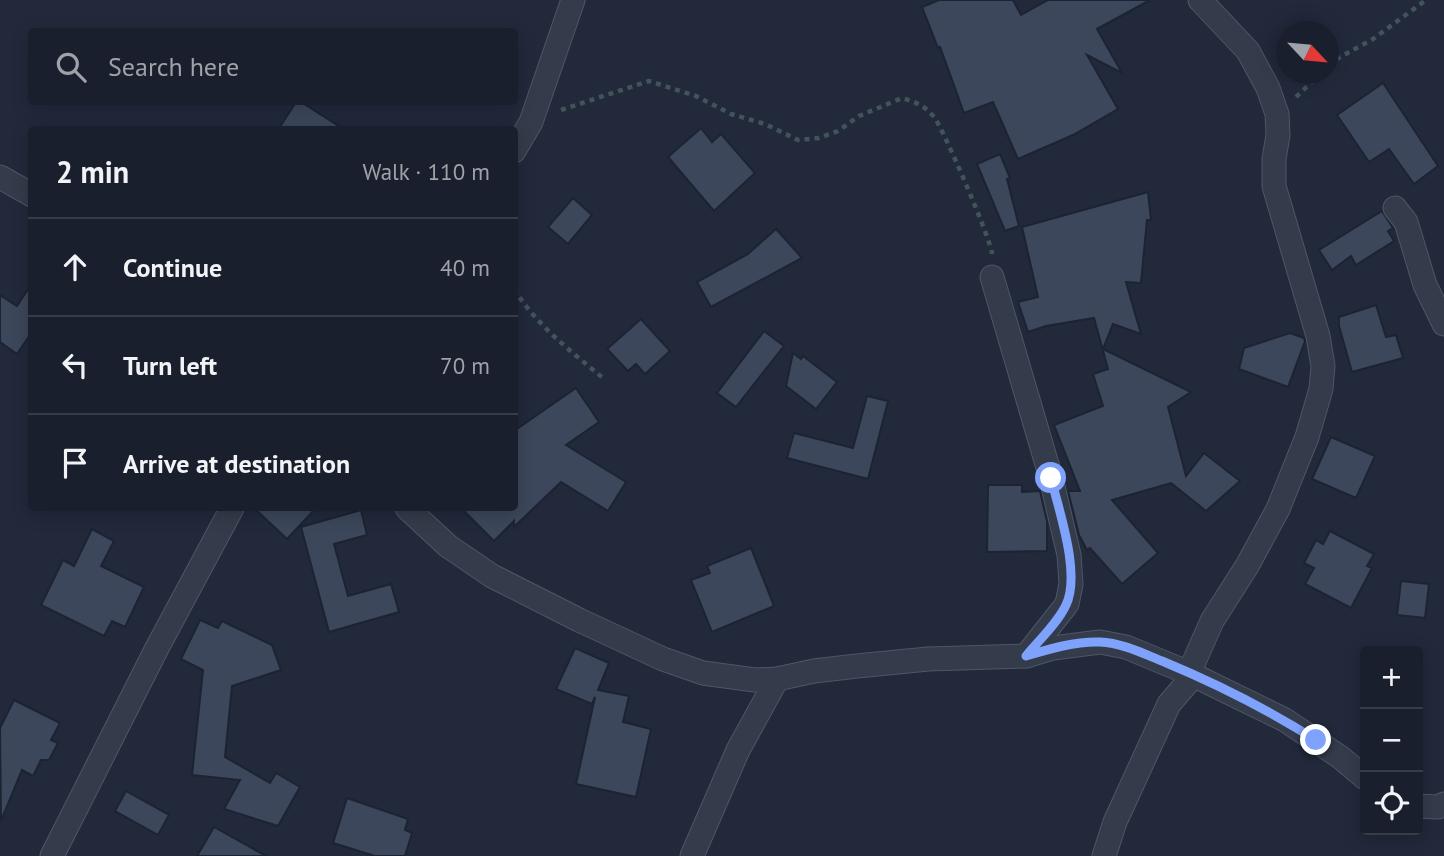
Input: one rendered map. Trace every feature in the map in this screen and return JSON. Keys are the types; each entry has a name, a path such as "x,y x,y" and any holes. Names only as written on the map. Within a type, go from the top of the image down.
{"street":[{"path":"518,144 531,122 573,0"},
{"path":"1104,856 1115,822 1169,704 1192,674 1212,621 1247,566 1278,509 1307,437 1321,389 1323,366 1318,336 1274,186 1277,114 1268,88 1248,51 1200,0"},
{"path":"0,177 28,192"},
{"path":"1395,208 1406,222 1425,285 1444,324"},
{"path":"992,277 1051,478 1069,555 1071,584 1067,604 1026,656"},
{"path":"52,856 157,648 231,511"},
{"path":"410,511 448,546 492,576 663,659 703,673 755,680 776,679 814,671 928,659 1026,656 1053,648 1100,642 1126,646 1192,674 1285,720 1360,774"},
{"path":"692,856 738,750 776,679"},
{"path":"1423,806 1438,807 1444,804"}],"path":[{"path":"1339,58 1373,39 1426,0"},
{"path":"531,122 587,100 649,81 696,96 731,114 765,124 798,139 819,138 838,131 859,116 902,98 921,104 936,119 992,248 992,277"},
{"path":"518,295 531,315 545,329 604,379"}],"building":[{"path":"939,0 1013,0 1021,15 1048,0 1150,0 1097,29 1122,73 1087,55 1118,109 1073,135 1018,159 993,102 964,113 922,7"},
{"path":"1383,83 1438,166 1414,184 1389,149 1369,162 1337,115"},
{"path":"294,105 306,105 339,126 281,126"},
{"path":"701,128 712,142 721,134 755,173 714,211 668,157"},
{"path":"1000,154 1010,178 1007,179 1019,226 1005,231 977,164"},
{"path":"1148,192 1151,220 1147,220 1141,283 1126,282 1141,334 1113,324 1103,349 1191,392 1168,407 1186,476 1204,453 1240,481 1206,511 1171,483 1112,500 1158,553 1122,584 1090,548 1087,550 1079,535 1068,491 1080,491 1054,425 1103,406 1093,374 1108,369 1094,318 1046,326 1028,332 1018,302 1038,297 1022,227"},
{"path":"573,198 592,215 568,244 548,227"},
{"path":"1382,211 1393,228 1388,231 1394,241 1356,265 1351,256 1332,270 1319,250"},
{"path":"776,229 802,258 711,307 697,282 748,254"},
{"path":"28,289 28,338 17,354 0,342 0,295 17,306"},
{"path":"1376,305 1386,337 1396,335 1403,358 1352,372 1339,317"},
{"path":"641,319 670,351 645,374 636,364 628,371 607,349"},
{"path":"764,331 784,346 736,407 717,393"},
{"path":"1290,333 1304,338 1305,341 1288,387 1239,369 1244,348"},
{"path":"793,353 801,359 803,356 837,382 816,409 786,386"},
{"path":"576,388 599,422 566,445 626,482 608,511 561,482 514,527 514,521 494,541 464,511 518,511 518,428"},
{"path":"867,396 888,401 868,479 787,458 794,433 853,448"},
{"path":"1331,437 1375,456 1356,498 1312,479"},
{"path":"988,485 1022,485 1022,492 1040,491 1047,521 1047,551 987,552"},
{"path":"257,511 313,511 287,539"},
{"path":"361,511 367,535 334,544 348,596 391,584 399,612 329,632 301,527"},
{"path":"92,529 114,541 101,566 144,587 125,627 112,621 104,636 41,605 63,560 74,566"},
{"path":"1330,531 1374,554 1367,566 1372,568 1351,608 1305,584 1314,568 1304,563 1316,540 1323,544"},
{"path":"751,548 774,606 712,632 691,580 710,573 707,566"},
{"path":"1401,581 1429,584 1425,618 1397,615"},
{"path":"200,620 218,628 222,621 272,645 281,670 232,686 225,757 270,783 276,773 300,787 278,826 224,809 240,780 192,775 203,670 181,659"},
{"path":"575,648 609,663 598,690 629,696 623,722 651,729 636,797 576,784 595,697 592,704 556,689"},
{"path":"14,700 60,723 51,740 58,743 49,760 41,760 33,776 22,770 1,821 0,728"},
{"path":"126,791 169,815 158,835 115,811"},
{"path":"347,798 408,819 405,830 412,833 405,856 375,856 333,843"},
{"path":"214,827 266,856 197,856"}],"route":[{"path":"1051,478 1069,555 1071,584 1067,604 1026,656 1053,648 1100,642 1126,646 1189,673 1285,720 1316,740"}]}
